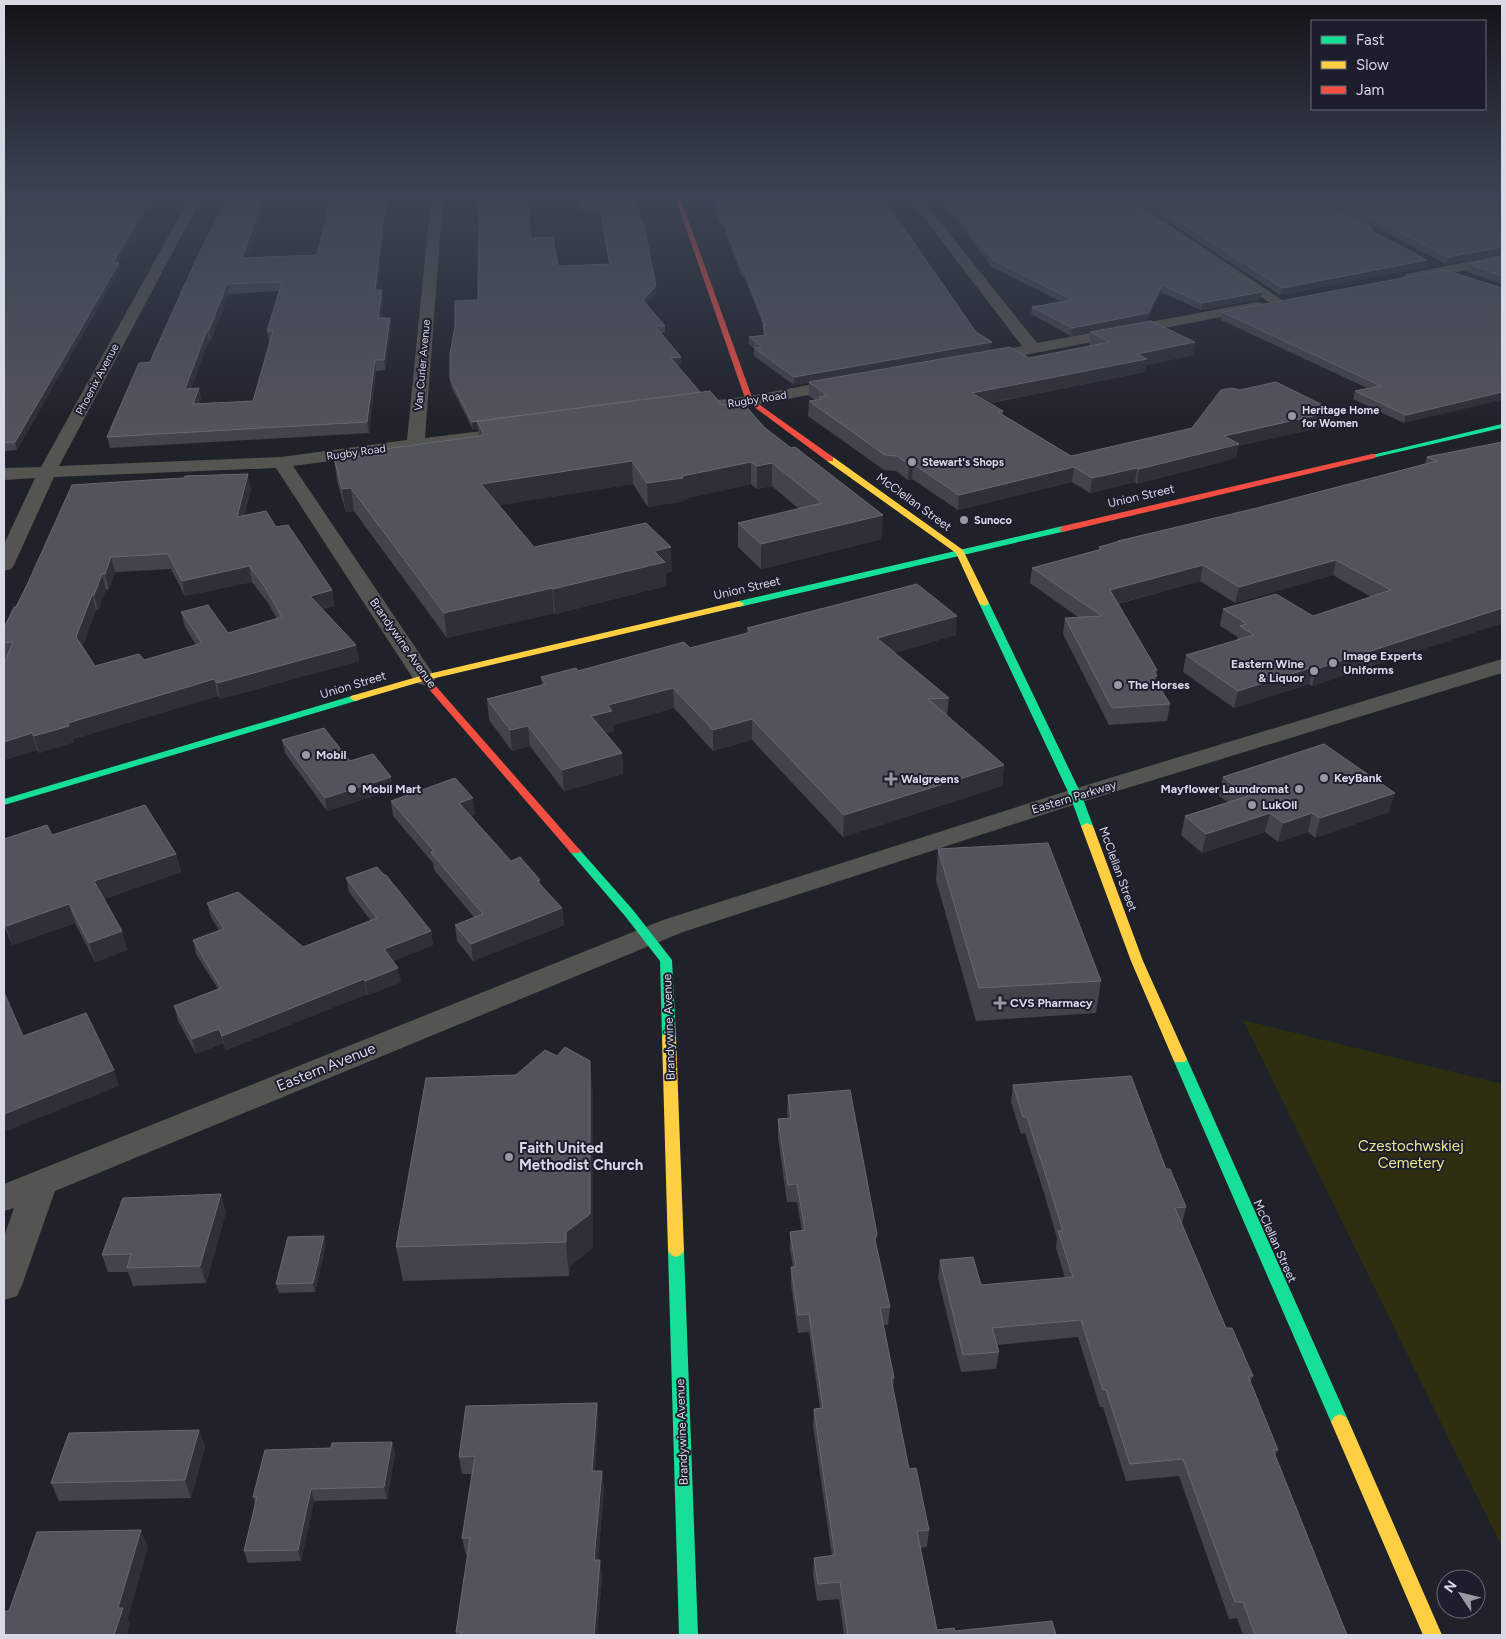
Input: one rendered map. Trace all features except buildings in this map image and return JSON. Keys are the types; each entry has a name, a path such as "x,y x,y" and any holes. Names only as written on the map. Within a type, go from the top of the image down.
{"main road":[{"path":"705,273 750,400"},
{"name":"McClellan Street","path":"750,400 960,552 1076,796 1137,961 1434,1635"},
{"name":"Union Street","path":"4,802 424,678 1502,426"},
{"name":"Brandywine Avenue","path":"424,678 666,960 689,1635"}],"street":[{"name":"Phoenix Avenue","path":"4,565 47,472 155,273"},
{"name":"Van Curler Avenue","path":"416,444 430,273"},
{"path":"974,273 1033,349"},
{"path":"1235,273 1278,302"},
{"path":"1399,280 1433,273"},
{"path":"1453,273 1465,278"},
{"path":"965,361 1297,299"},
{"name":"Rugby Road","path":"672,411 750,400 857,381"},
{"name":"Rugby Road","path":"4,474 281,462 524,430"},
{"name":"Brandywine Avenue","path":"281,462 424,678"},
{"name":"Eastern Parkway","path":"647,936 1076,796 1502,666"},
{"name":"Eastern Avenue","path":"4,1198 647,936"},
{"path":"4,1285 41,1183"}],"green space":[{"name":"Czestochwskiej Cemetery","path":"1243,1020 1502,1084 1502,1547"}],"traffic: fast":[{"path":"1372,456 1502,426"},
{"path":"739,604 1063,529"},
{"path":"984,603 1076,796 1087,826"},
{"path":"4,802 355,698"},
{"path":"575,851 629,913 666,960 669,1037"},
{"path":"1180,1059 1340,1422"},
{"path":"676,1251 689,1635"}],"traffic: slow":[{"path":"830,459 960,552 984,603"},
{"path":"355,698 424,678 739,604"},
{"path":"1087,826 1137,961 1180,1059"},
{"path":"669,1037 676,1251"},
{"path":"1340,1422 1433,1635"}],"traffic: jam":[{"path":"704,273 750,401 830,459"},
{"path":"1063,529 1372,456"},
{"path":"424,678 575,851"}],"place":[{"name":"Heritage Home for Women","path":"1292,416"},
{"name":"Stewart's Shops","path":"912,462"},
{"name":"Sunoco","path":"964,520"},
{"name":"Image Experts Uniforms","path":"1333,663"},
{"name":"Eastern Wine & Liquor","path":"1314,671"},
{"name":"The Horses","path":"1118,685"},
{"name":"Mobil","path":"306,755"},
{"name":"KeyBank","path":"1324,778"},
{"name":"Walgreens","path":"891,779"},
{"name":"Mobil Mart","path":"352,789"},
{"name":"Mayflower Laundromat","path":"1299,789"},
{"name":"LukOil","path":"1252,805"},
{"name":"CVS Pharmacy","path":"1000,1003"},
{"name":"Faith United Methodist Church","path":"509,1157"}]}
